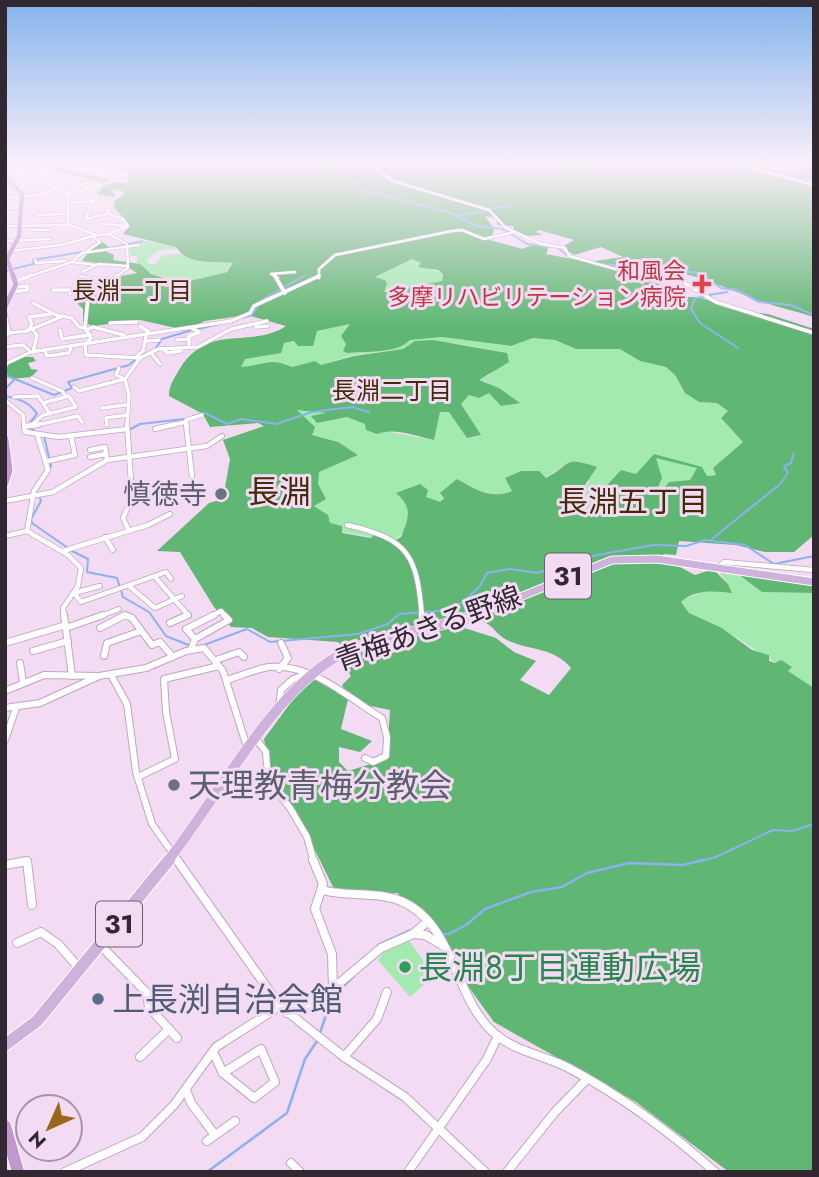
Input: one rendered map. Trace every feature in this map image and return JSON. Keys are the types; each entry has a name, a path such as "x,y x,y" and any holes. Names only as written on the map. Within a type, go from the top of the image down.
{"highway":[{"path":"6,305 14,287 7,257 18,239 20,217"},
{"path":"5,439 9,470 5,483"},
{"path":"5,1126 18,1172"}],"main road":[{"name":"青梅あきる野線","path":"5,1045 37,1021 101,946 173,854 279,706 311,674 355,649 473,615 612,560 657,559 814,582"}],"street":[{"path":"42,219 55,217"},
{"path":"67,217 68,225"},
{"path":"117,217 123,219 128,226"},
{"path":"495,217 505,228 513,232 565,248 569,256 626,272 651,271 671,275 716,302 814,333"},
{"path":"103,224 128,226"},
{"path":"5,226 20,225 50,230"},
{"path":"14,287 72,261 100,242 94,236 68,225 32,228 18,239"},
{"path":"7,257 108,234 128,226"},
{"path":"247,315 254,306 319,279 319,269 335,255 455,230 484,239 513,232"},
{"path":"85,329 87,300 127,267 126,243 108,234"},
{"path":"5,241 50,239"},
{"path":"80,251 139,245"},
{"path":"56,256 61,261"},
{"path":"35,260 36,263 72,261 127,267"},
{"path":"95,265 82,275 112,281"},
{"path":"285,293 278,278 271,274 295,272"},
{"path":"53,290 71,292 76,284 104,287"},
{"path":"33,303 51,314 72,318 90,335"},
{"path":"5,313 7,335 30,330 61,317"},
{"path":"30,330 32,325 29,317 51,314"},
{"path":"5,364 32,352 46,351 47,356 69,353 71,347 124,335 191,328 247,315 257,318 257,327"},
{"path":"110,323 138,324 148,332"},
{"path":"90,335 85,345 86,355 137,357 164,349 198,347 237,327 257,327 267,323"},
{"path":"107,331 117,324"},
{"path":"155,325 165,330"},
{"path":"85,329 93,327 124,335"},
{"path":"237,327 242,332"},
{"path":"177,340 189,339 200,332 191,328"},
{"path":"30,330 37,339 33,343 32,352"},
{"path":"60,330 62,340 90,335"},
{"path":"137,357 148,332"},
{"path":"189,339 189,346"},
{"path":"146,341 159,340"},
{"path":"5,347 23,345 32,352"},
{"path":"164,349 167,353 181,351"},
{"path":"150,353 160,364"},
{"path":"74,387 79,391 88,390 103,383 125,379 142,359 137,357"},
{"path":"119,368 116,375 125,379"},
{"path":"28,426 42,416 76,407 64,393 32,378"},
{"path":"98,379 103,383"},
{"path":"125,379 129,396 127,430 132,497 123,518 129,531"},
{"path":"43,403 64,393"},
{"path":"14,397 37,396 50,414"},
{"path":"5,400 23,415 28,426 28,435 71,437 127,430"},
{"path":"102,408 127,405"},
{"path":"107,425 106,418 127,415"},
{"path":"155,429 186,422 202,415"},
{"path":"28,426 78,416 82,422"},
{"path":"186,422 192,476"},
{"path":"27,531 38,497 35,489 48,470 50,460 41,436"},
{"path":"90,457 188,450 207,446 222,436"},
{"path":"50,460 75,455 71,437"},
{"path":"90,450 105,447 107,457"},
{"path":"5,501 38,497 107,457"},
{"path":"66,550 129,531 170,514"},
{"path":"347,525 385,535 406,549 419,570 423,631"},
{"path":"5,536 27,531 66,550 81,568 81,579 63,608 72,676"},
{"path":"105,537 113,550"},
{"path":"719,567 724,562 814,570"},
{"path":"74,593 80,602 166,572 171,579"},
{"path":"155,577 188,615 170,623"},
{"path":"74,593 100,586"},
{"path":"124,588 155,608 182,596"},
{"path":"5,691 49,674 99,676 142,669 173,657 192,645 229,620 221,611 187,629 192,645"},
{"path":"104,628 122,612"},
{"path":"5,643 122,612 132,618 149,646 160,642 173,657"},
{"path":"171,613 177,620"},
{"path":"104,656 107,643 141,631"},
{"path":"33,651 68,641"},
{"path":"279,668 288,657 281,643"},
{"path":"192,645 206,649 218,663 227,680 246,744 264,746 266,775 270,786 290,808 307,837 323,884 316,909 332,954 333,989"},
{"path":"138,777 175,759 166,712 164,679 218,663 239,652 244,657"},
{"path":"20,663 23,682"},
{"path":"227,680 264,668 279,668 311,674 338,687 348,698 382,718 387,737 386,757 373,762 365,758"},
{"path":"111,675 127,704 138,777 152,824 280,1006 344,1057 405,1097 441,1128 479,1170"},
{"path":"5,708 16,708 55,698 99,676"},
{"path":"5,740 16,708"},
{"path":"5,865 27,861 32,905"},
{"path":"322,890 340,896 371,894 391,898 409,906 428,921 441,939 459,983 498,1036 564,1065 686,1145 715,1172"},
{"path":"287,1013 333,989 380,948 416,932 428,921"},
{"path":"17,943 41,932 58,944 81,970"},
{"path":"416,932 441,939"},
{"path":"101,946 148,993 149,1007 177,1038"},
{"path":"344,1057 377,1019 387,992"},
{"path":"65,1172 142,1137 186,1090 213,1052 280,1006"},
{"path":"140,1057 168,1030"},
{"path":"408,1172 487,1059 498,1036"},
{"path":"213,1052 223,1073 254,1098 258,1098 275,1082 261,1049 223,1073"},
{"path":"508,1172 555,1112 586,1080"},
{"path":"186,1090 211,1138 235,1121"},
{"path":"291,1163 300,1172"}],"green space":[{"path":"122,217 486,217 494,229 489,240 523,249 542,245 548,249 546,254 588,262 623,257 601,247 574,255 562,247 574,240 539,230 536,232 543,235 524,236 514,230 513,226 498,225 495,218 490,217 814,217 814,317 678,272 645,269 627,271 689,297 699,297 738,311 768,314 814,329 814,535 794,552 765,552 736,545 679,541 676,555 664,554 655,560 676,565 695,575 713,569 728,584 732,593 692,595 681,602 689,613 722,628 752,650 769,655 769,661 775,663 781,660 792,667 788,671 814,688 814,1172 729,1172 636,1102 494,1022 460,975 450,946 431,920 397,893 336,893 299,818 270,771 264,739 297,694 315,679 348,699 341,729 372,741 360,752 339,747 339,762 348,771 387,759 390,710 351,702 342,685 351,676 341,661 350,655 338,642 268,637 252,628 231,627 214,607 180,552 157,551 209,503 223,499 230,459 223,440 264,426 258,423 210,427 203,414 169,396 175,376 190,355 203,346 216,341 272,333 286,326 247,315 205,321 185,330 140,320 93,326 83,322 83,309 73,299 122,276 137,273 126,266 82,261 90,250 102,242 109,247 103,250 114,255 113,260 140,264 151,274 165,278 158,284 166,287 227,272 233,263 194,260 176,247 123,234 130,226","holes":["412,259 421,263 418,267 438,270 443,274 442,281 384,292 387,284 385,280 375,277","350,324 341,336 346,344 343,351 347,353 389,350 410,340 442,337 511,346 533,338 555,340 576,349 620,349 640,361 666,367 675,375 685,393 699,402 717,403 728,411 721,418 743,442 713,468 716,475 707,476 702,467 654,454 636,474 621,470 596,497 596,511 578,511 577,497 597,467 573,462 546,478 539,471 521,471 505,478 512,491 504,493 483,492 457,479 440,493 444,498 440,502 426,497 428,490 420,484 396,493 405,503 408,513 401,537 394,541 376,533 371,538 342,533 342,526 330,523 328,515 314,506 326,499 318,484 319,472 358,455 338,442 312,435 315,427 297,410 326,413 311,416 317,423 347,417 365,424 366,430 377,434 398,432 434,440 440,412 449,412 467,438 481,435 461,404 469,395 479,398 489,393 501,406 520,403 499,388 479,380 509,362 507,353 433,340 415,341 403,349 354,356 321,365 315,361 292,367 271,362 241,367 245,359 281,353 284,343 294,341 298,346 313,346 317,331","656,458 697,468 690,480 669,482 661,492 656,492 662,478","481,621 507,640 557,656 571,668 549,695 520,680 536,661 514,652 496,638 458,626"]},
{"path":"143,241 175,245 176,249 159,250 147,260 149,264 156,264 162,256 171,254 236,262 220,275 210,279 187,285 155,285 167,277 151,274 137,264 137,256 130,256 128,244"},
{"path":"412,259 421,263 419,266 443,273 442,281 383,292 387,284 374,277"},
{"path":"352,325 344,349 347,353 389,350 410,340 442,337 511,346 533,338 555,340 576,349 620,349 640,361 666,367 675,375 685,393 699,402 717,403 729,411 721,418 743,442 713,468 717,474 707,476 697,468 690,480 669,482 661,492 656,492 656,458 670,460 654,454 636,474 621,470 596,497 596,511 578,511 577,497 590,481 564,466 545,478 539,471 521,471 505,478 512,491 497,494 484,492 457,479 440,502 425,497 408,504 406,525 402,534 394,541 342,532 330,523 328,515 314,506 319,472 358,455 338,442 312,435 296,410 306,409 328,414 317,423 347,417 384,431 434,440 440,412 449,412 467,438 480,436 461,404 469,395 489,393 501,406 519,403 489,383 478,380 489,375 507,353 460,344 415,341 403,349 354,355 321,365 315,361 292,367 270,362 240,367 245,359 281,347 284,343 314,339 317,331"},
{"path":"23,357 33,357 36,361 28,363 31,369 38,370 31,377 11,379 5,371 9,364"},
{"path":"716,568 734,571 762,592 814,593 814,688 722,628 689,613 681,602 685,598 728,584"},
{"path":"734,571 814,585 814,593 762,592"},
{"name":"長淵8丁目運動広場","path":"408,939 434,976 410,997 378,960 389,946"}],"waterway":[{"path":"459,217 476,226 503,229 527,244 549,247"},
{"path":"128,244 142,241"},
{"path":"108,248 125,245"},
{"path":"558,248 569,257"},
{"path":"34,264 33,260 82,252"},
{"path":"602,264 643,268 648,261 662,269 700,273 721,288 737,290 759,302 791,305 814,315"},
{"path":"5,271 33,264"},
{"path":"260,301 304,276"},
{"path":"709,295 727,292"},
{"path":"705,297 695,298 691,309 700,323 738,348"},
{"path":"241,318 252,315 258,306"},
{"path":"198,329 236,320"},
{"path":"156,348 162,339 192,330"},
{"path":"5,375 54,395 72,388 68,382 129,365 136,359"},
{"path":"5,389 14,380"},
{"path":"5,396 23,401 34,410 37,414 28,425 34,431"},
{"path":"193,416 205,413 227,424 241,419 276,424 312,412 352,407 369,412"},
{"path":"129,430 140,424 184,419"},
{"path":"44,436 51,466 37,490 41,501 31,519 32,523 68,548"},
{"path":"712,539 780,484 788,473 784,466 791,463 794,453"},
{"path":"204,645 247,629 270,642 358,634 388,624 399,614 439,611 462,603 480,586 487,573 510,569 537,573 597,555 654,545 686,546 705,540 745,545 774,564 814,556"},
{"path":"72,551 88,559 87,572 117,578 123,597 149,612 166,636 191,646"},
{"path":"696,862 716,857 773,830 792,831 814,824"},
{"path":"441,934 449,934 466,925 485,909 531,892 562,887 587,873 629,863 683,865 703,860"},
{"path":"378,945 411,930"},
{"path":"320,1033 332,997 354,976"},
{"path":"207,1172 287,1113 305,1059 317,1041"}],"place":[{"name":"和風会 多摩リハビリテーション病院","path":"702,284"},
{"name":"慎徳寺","path":"221,494"},
{"name":"天理教青梅分教会","path":"174,785"},
{"name":"長淵8丁目運動広場","path":"405,967"},
{"name":"上長渕自治会館","path":"98,999"}],"district":[{"name":"長淵一丁目","path":"132,291"},
{"name":"長淵二丁目","path":"392,391"},
{"name":"長淵","path":"279,492"},
{"name":"長淵五丁目","path":"633,502"}]}
